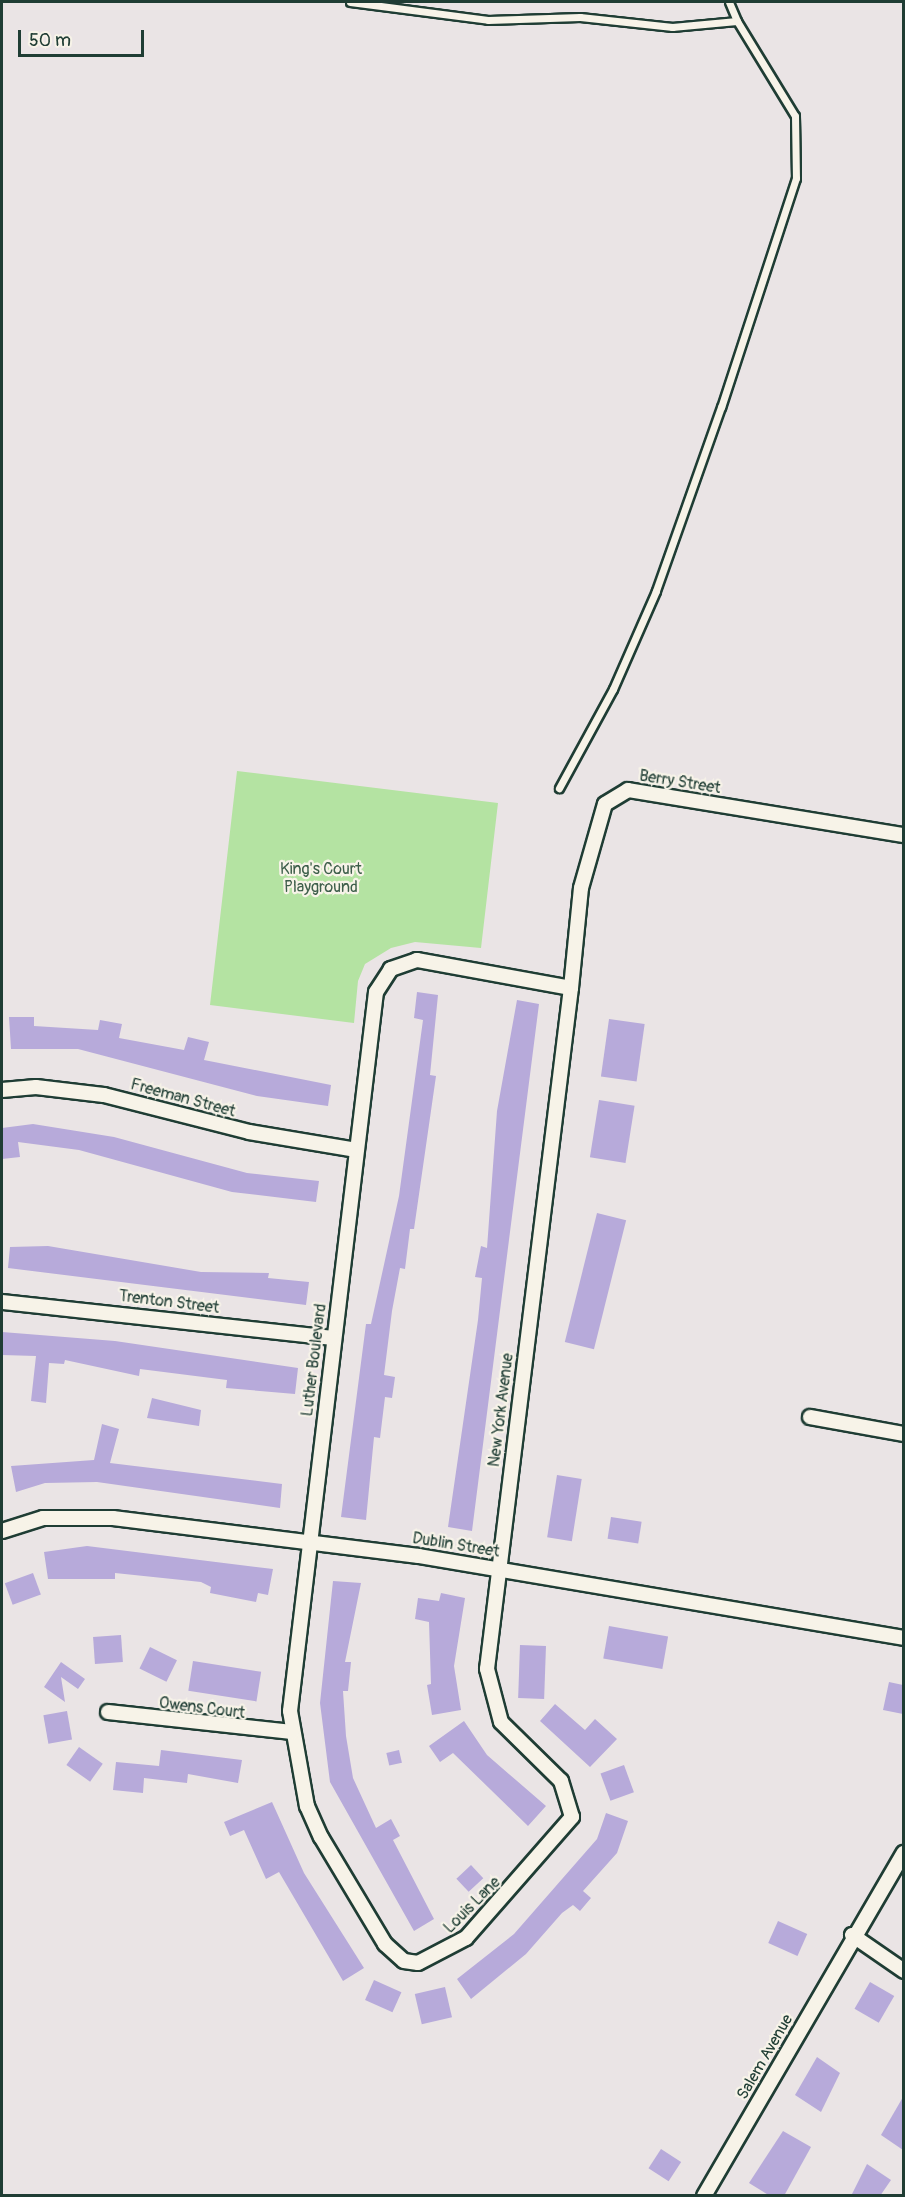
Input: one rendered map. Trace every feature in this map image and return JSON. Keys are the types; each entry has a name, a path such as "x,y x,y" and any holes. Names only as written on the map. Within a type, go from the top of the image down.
{"street":[{"name":"Berry Street","path":"571,988 585,870 605,804 620,791 903,835"},
{"name":"Luther Boulevard","path":"374,1925 312,1820 292,1732 291,1675 376,992 391,969 417,960 571,988"},
{"name":"New York Avenue","path":"571,988 487,1669 492,1704 515,1740 561,1781 572,1806"},
{"name":"Freeman Street","path":"2,1090 36,1087 104,1095 249,1132 356,1150"},
{"name":"Trenton Street","path":"2,1302 333,1338"},
{"path":"810,1417 903,1434"},
{"name":"Dublin Street","path":"2,1531 67,1515 308,1543 498,1569 903,1638"},
{"name":"Owens Court","path":"108,1712 292,1732"},
{"name":"Louis Lane","path":"374,1925 404,1961 427,1961 447,1951 567,1829 572,1806"},
{"name":"Salem Avenue","path":"704,2196 852,1935 901,1854"},
{"path":"852,1935 903,1971"}],"lane":[{"path":"350,2 488,20 580,17 672,27 737,21"},
{"path":"559,788 613,689 656,591 796,178 795,116 737,21 729,2"}],"green space":[{"name":"King's Court Playground","path":"237,771 498,803 481,948 415,942 391,948 365,964 358,981 354,1023 210,1005"}],"building":[{"path":"417,992 438,995 430,1075 436,1076 414,1229 410,1229 405,1269 400,1268 392,1311 384,1375 395,1377 392,1398 385,1397 380,1438 374,1437 366,1520 341,1517 366,1324 371,1324 399,1196 423,1020 414,1018"},
{"path":"517,1000 539,1004 472,1531 448,1527 478,1320 482,1278 475,1277 481,1246 487,1248 497,1111"},
{"path":"9,1017 34,1017 34,1026 98,1030 100,1020 122,1024 119,1038 184,1050 188,1037 209,1042 204,1060 331,1085 328,1106 257,1096 78,1049 11,1049"},
{"path":"609,1019 645,1024 637,1081 601,1076"},
{"path":"599,1100 635,1106 625,1163 590,1157"},
{"path":"33,1124 114,1137 247,1173 319,1181 316,1202 232,1192 79,1150 18,1142 20,1157 2,1159 2,1128"},
{"path":"597,1213 626,1220 594,1349 565,1342"},
{"path":"48,1246 201,1272 269,1273 268,1278 309,1282 306,1305 8,1268 10,1247"},
{"path":"2,1332 115,1341 298,1368 295,1394 226,1388 227,1380 140,1369 139,1376 65,1360 64,1364 49,1363 46,1403 31,1401 36,1356 2,1355"},
{"path":"152,1398 201,1410 199,1426 147,1418"},
{"path":"102,1424 119,1429 110,1463 282,1484 280,1508 97,1482 45,1483 16,1492 11,1466 94,1460"},
{"path":"557,1475 582,1479 572,1541 547,1537"},
{"path":"611,1517 642,1522 638,1544 608,1539"},
{"path":"87,1546 273,1569 268,1595 258,1593 256,1602 210,1593 211,1587 201,1582 115,1573 115,1579 48,1579 44,1552"},
{"path":"33,1573 41,1595 13,1605 5,1583"},
{"path":"333,1581 361,1583 345,1662 351,1662 348,1691 343,1691 346,1736 353,1778 376,1828 391,1819 400,1836 393,1840 434,1919 414,1931 330,1782 320,1703"},
{"path":"441,1593 465,1598 454,1666 461,1710 432,1715 427,1685 431,1684 429,1622 415,1619 418,1598 439,1601"},
{"path":"609,1626 668,1636 662,1669 603,1658"},
{"path":"121,1635 123,1662 95,1664 93,1637"},
{"path":"520,1645 546,1646 544,1699 518,1698"},
{"path":"150,1647 177,1660 166,1682 139,1669"},
{"path":"193,1661 261,1672 256,1701 188,1691"},
{"path":"61,1662 85,1679 78,1689 61,1677 65,1702 44,1687"},
{"path":"889,1682 903,1685 903,1714 883,1710"},
{"path":"555,1704 585,1730 595,1719 617,1739 590,1767 540,1721"},
{"path":"67,1711 72,1740 48,1744 43,1715"},
{"path":"464,1721 487,1755 546,1806 528,1826 453,1753 440,1762 429,1746"},
{"path":"79,1747 103,1764 90,1782 66,1765"},
{"path":"161,1750 242,1760 238,1783 188,1774 187,1783 144,1778 143,1793 113,1790 116,1762 159,1766"},
{"path":"399,1750 402,1763 389,1766 386,1753"},
{"path":"624,1765 634,1792 610,1801 601,1774"},
{"path":"272,1802 304,1873 364,1968 343,1981 279,1872 266,1879 244,1830 230,1836 224,1822"},
{"path":"606,1813 628,1821 617,1853 583,1891 591,1898 580,1911 573,1905 562,1913 526,1954 471,1999 457,1979 514,1934 597,1839"},
{"path":"471,1865 483,1878 469,1892 456,1879"},
{"path":"778,1921 807,1934 797,1956 768,1943"},
{"path":"374,1980 401,1992 392,2012 365,2000"},
{"path":"870,1982 894,1996 879,2023 854,2009"},
{"path":"445,1987 452,2017 422,2024 415,1994"},
{"path":"817,2057 840,2073 821,2112 795,2095"},
{"path":"903,2097 903,2150 881,2135"},
{"path":"783,2131 811,2147 784,2196 770,2196 749,2183"},
{"path":"661,2149 681,2162 669,2181 648,2168"},
{"path":"867,2164 891,2180 880,2196 851,2196"}]}
